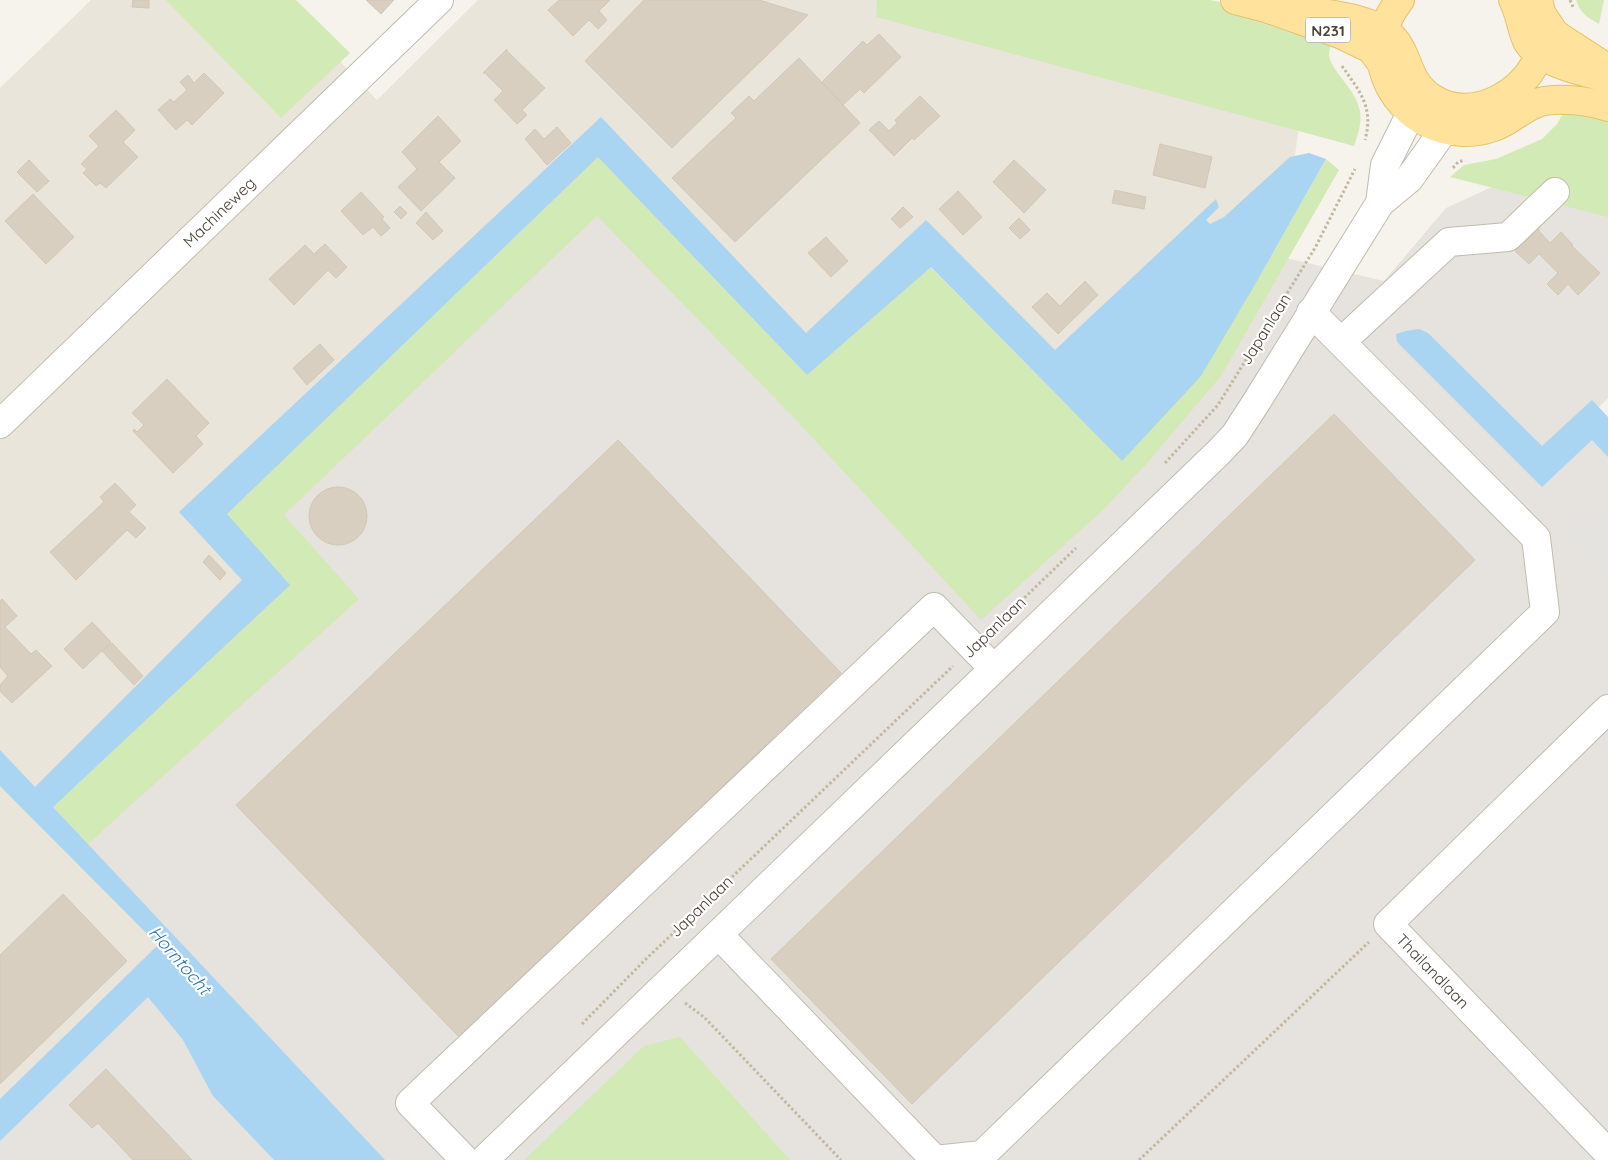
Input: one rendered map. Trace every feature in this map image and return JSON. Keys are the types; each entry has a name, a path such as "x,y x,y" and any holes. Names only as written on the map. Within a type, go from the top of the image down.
{"main road":[{"name":"N231","path":"1235,0 1266,8 1340,34 1371,49 1382,64 1396,96 1411,113 1427,123 1444,130 1482,131 1505,122 1538,102 1551,100 1573,101 1608,107"},
{"name":"N231","path":"1382,64 1384,31 1389,18 1400,0"},
{"path":"1513,0 1527,40 1539,54 1574,69 1608,78"},
{"name":"N231","path":"1266,8 1344,17 1375,26 1393,37 1400,45 1411,76 1424,92 1442,104 1462,108 1478,107 1492,102 1506,94 1526,77 1534,66 1543,42 1540,8"},
{"name":"N231","path":"1540,8 1555,34 1608,69"},
{"path":"1444,130 1462,108"}],"street":[{"name":"Machineweg","path":"0,424 439,0"},
{"name":"Japanlaan","path":"1380,203 1385,165 1411,113"},
{"name":"Japanlaan","path":"484,1160 1220,452 1257,401 1380,203 1408,179 1444,130"},
{"path":"1341,342 1449,242 1508,237 1555,192"},
{"path":"719,935 935,1160 982,1155 1545,612 1536,538 1311,312"},
{"path":"465,1160 410,1103 934,607 994,669"},
{"name":"Thailandlaan","path":"1608,710 1388,924 1608,1154"}],"path":[{"path":"1340,34 1337,53 1339,62 1361,94 1369,114 1368,130 1363,146"},
{"name":"Japanlaan","path":"1160,468 1218,404 1315,248 1358,163"},
{"name":"Japanlaan","path":"578,1028 644,961 1081,544"},
{"path":"1139,1160 1388,924"},
{"path":"666,983 689,1007 704,1017 841,1160"}],"shaded area":[{"path":"91,0 281,0 377,100 478,0 954,0 1304,91 1291,183 1052,368 806,352 268,587 175,944 0,1124 0,88"},
{"path":"595,138 805,352 1052,368 1192,236 1384,281 1446,208 1568,152 1608,173 1608,398 1591,415 1608,432 1608,1160 0,1160 0,1124 175,944 41,802 268,587 211,520"},
{"path":"1585,505 1597,517 1608,507 1608,582 1559,531"}],"green space":[{"path":"166,0 296,0 350,53 281,118"},
{"path":"877,0 1210,0 1220,2 1332,40 1329,56 1331,62 1358,103 1360,120 1358,133 1354,146 876,17"},
{"path":"1576,0 1604,0 1599,24 1585,15"},
{"path":"1565,110 1608,119 1608,217 1450,177 1464,165 1496,159 1542,139 1557,124"},
{"path":"598,157 807,375 930,267 1122,461 1257,281 1326,159 1339,170 1221,376 1148,462 1103,510 981,620 797,421 597,216 284,515 359,599 88,844 53,807 289,585 226,514"},
{"path":"680,1037 790,1160 524,1160 644,1046"}],"water":[{"name":"Horntocht","path":"601,117 806,333 926,220 1055,350 1216,199 1219,207 1206,220 1210,224 1224,217 1290,157 1309,153 1326,159 1201,376 1122,461 931,267 807,375 598,157 227,514 290,585 53,807 385,1160 274,1160 213,1096 183,1040 148,997 0,1141 0,1099 158,945 0,786 0,750 35,787 242,580 179,512"},
{"path":"1419,329 1428,333 1542,446 1592,400 1608,417 1608,457 1592,440 1542,487 1397,342 1396,334"}],"building":[{"path":"133,0 149,0 149,8 132,7"},
{"path":"366,0 394,0 381,14"},
{"path":"559,0 610,0 599,11 607,20 598,29 589,20 573,36 548,10"},
{"path":"644,0 759,0 808,15 672,148 585,61"},
{"path":"879,34 901,57 864,93 860,89 843,105 822,82 863,41 867,45"},
{"path":"507,49 545,88 522,110 527,115 517,124 494,100 503,91 483,73"},
{"path":"799,58 860,123 735,242 672,178 736,118 731,113 749,96 754,101"},
{"path":"204,73 224,93 192,125 187,120 176,130 158,110 170,99 174,102 187,90 180,82 188,75 194,83"},
{"path":"920,96 940,116 914,140 912,138 894,156 869,130 879,121 889,131 897,123 895,120"},
{"path":"116,110 135,130 123,142 138,157 106,188 100,183 96,186 83,173 87,169 81,164 99,146 89,136"},
{"path":"438,116 461,141 439,162 455,178 421,211 398,187 417,169 402,152"},
{"path":"557,127 571,143 547,165 525,139 535,129 544,139"},
{"path":"1160,144 1212,157 1205,188 1153,175"},
{"path":"29,160 49,181 37,192 17,172"},
{"path":"1014,160 1046,190 1024,213 993,182"},
{"path":"1115,190 1146,197 1144,209 1112,203"},
{"path":"958,191 982,217 963,235 939,209"},
{"path":"361,192 384,217 382,219 390,228 381,236 373,227 363,235 341,211"},
{"path":"33,194 74,237 46,264 5,221"},
{"path":"400,206 407,213 401,219 394,212"},
{"path":"903,207 913,217 900,228 891,219"},
{"path":"426,212 443,231 433,240 416,223"},
{"path":"1019,218 1030,230 1020,239 1009,228"},
{"path":"1539,229 1550,243 1561,232 1572,246 1600,273 1578,295 1568,284 1558,295 1547,284 1558,273 1539,254 1529,264 1515,251"},
{"path":"826,237 848,261 831,277 808,253"},
{"path":"325,244 347,267 336,278 328,270 294,305 269,279 305,245 314,254"},
{"path":"1085,281 1098,295 1058,334 1032,307 1047,293 1060,306"},
{"path":"320,344 334,360 307,385 293,368"},
{"path":"167,379 209,423 196,436 203,444 173,473 133,431 134,429 137,432 144,425 132,413"},
{"path":"1334,414 1475,560 912,1104 771,959"},
{"path":"618,440 841,673 721,788 724,792 583,926 580,923 578,924 460,1038 236,805"},
{"path":"115,483 136,505 129,512 146,528 136,538 127,530 76,580 50,552 104,502 100,497"},
{"path":"332,487 344,487 359,495 367,510 367,522 359,537 344,545 332,545 317,537 309,522 309,510 317,495"},
{"path":"209,555 226,573 220,580 203,562"},
{"path":"2,599 17,616 5,627 31,654 36,650 52,666 12,703 0,691 0,685 8,676 0,667 0,601"},
{"path":"92,622 111,642 83,669 64,649"},
{"path":"112,643 143,676 134,685 102,651"},
{"path":"63,894 127,961 0,1084 0,955"},
{"path":"106,1069 192,1160 133,1160 98,1123 92,1128 69,1105"}]}
